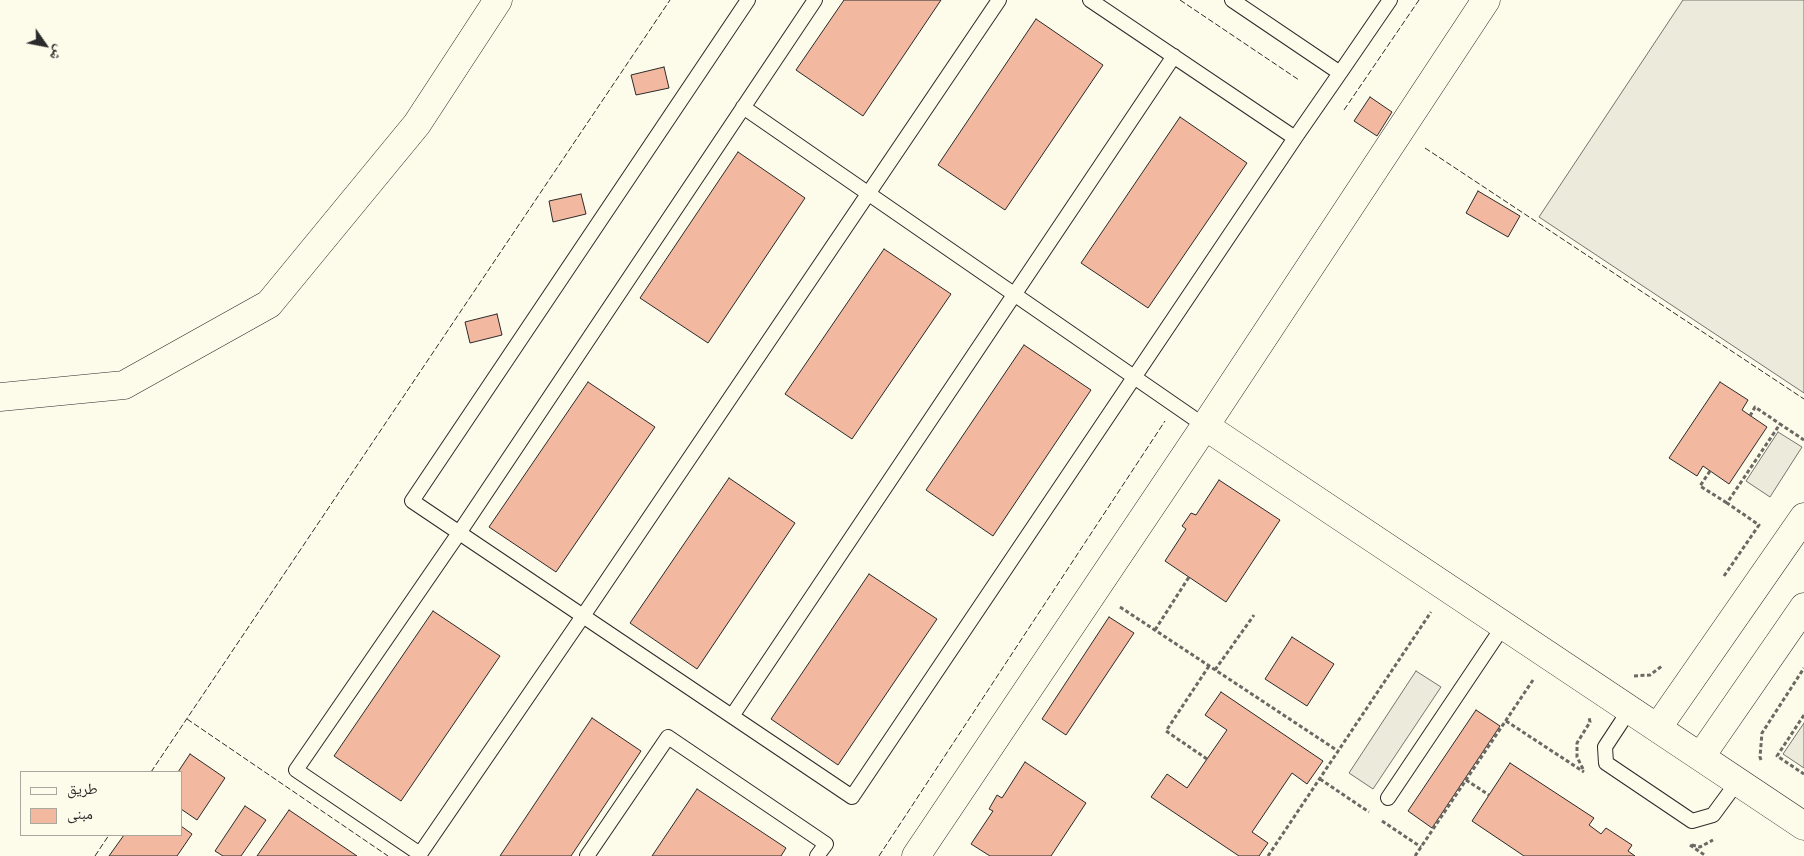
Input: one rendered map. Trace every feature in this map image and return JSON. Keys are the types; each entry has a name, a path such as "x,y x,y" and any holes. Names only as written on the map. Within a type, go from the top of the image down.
{"street":[{"path":"0,397 124,385 269,304 416,124 498,0"},
{"path":"916,856 1205,426 1486,0"},
{"path":"1205,426 1804,826"},
{"path":"1658,727 1804,518"},
{"path":"1701,756 1804,607"}],"lane":[{"path":"748,0 412,501 852,797 1295,138 1390,0"},
{"path":"814,0 459,533 296,770 420,854 999,0"},
{"path":"1090,0 1295,138"},
{"path":"1232,0 1340,73"},
{"path":"732,716 1174,56"},
{"path":"743,107 1205,426"},
{"path":"1388,798 1504,625"},
{"path":"1630,709 1605,747 1606,763 1692,821 1713,815 1738,781"},
{"path":"587,856 668,737 826,844 817,856"}],"path":[{"path":"1750,416 1755,407 1804,440"},
{"path":"1727,503 1780,424"},
{"path":"1710,471 1700,486 1759,526 1721,580"},
{"path":"1155,630 1189,577"},
{"path":"1119,606 1338,751"},
{"path":"1268,856 1433,610"},
{"path":"1216,670 1254,615"},
{"path":"1632,676 1650,675 1662,666 1668,658"},
{"path":"1207,759 1166,731 1209,666"},
{"path":"1764,766 1760,757 1762,733 1804,668"},
{"path":"1415,856 1535,677"},
{"path":"1506,721 1585,773 1577,757 1577,743 1590,722 1588,710"},
{"path":"1804,715 1777,756 1804,774"},
{"path":"1466,780 1489,795"},
{"path":"1706,856 1687,844 1700,847 1717,838"}],"shaded area":[{"path":"1683,0 1804,0 1804,393 1539,217"},
{"path":"1778,432 1802,447 1770,497 1746,481"},
{"path":"1416,671 1441,687 1373,789 1349,773"},
{"path":"1804,723 1804,768 1783,754"}],"building":[{"path":"844,0 941,0 863,116 796,70"},
{"path":"1036,19 1103,65 1005,210 938,165"},
{"path":"664,67 669,88 636,95 631,75"},
{"path":"1370,97 1392,112 1377,136 1354,121"},
{"path":"1180,117 1247,163 1148,308 1081,263"},
{"path":"738,152 805,198 708,343 640,298"},
{"path":"1478,191 1520,216 1508,237 1466,213"},
{"path":"581,194 586,214 553,222 549,201"},
{"path":"884,249 951,294 852,439 785,394"},
{"path":"497,314 502,335 470,343 465,322"},
{"path":"1024,345 1091,390 993,536 926,490"},
{"path":"588,382 655,427 556,572 489,527"},
{"path":"1720,382 1748,400 1742,410 1767,427 1729,484 1703,466 1697,476 1669,458"},
{"path":"729,478 795,523 697,669 630,623"},
{"path":"1219,480 1280,520 1226,602 1165,561 1186,529 1182,526 1191,513 1196,515"},
{"path":"869,574 937,619 838,765 771,719"},
{"path":"433,611 500,656 401,801 334,756"},
{"path":"1109,617 1134,633 1066,735 1042,719"},
{"path":"1292,637 1334,664 1307,706 1265,679"},
{"path":"1221,692 1323,761 1307,784 1292,773 1252,832 1268,843 1259,856 1239,856 1151,797 1167,774 1187,788 1227,730 1205,715"},
{"path":"1476,710 1500,726 1432,828 1408,811"},
{"path":"592,718 641,751 571,856 500,856"},
{"path":"190,754 225,778 197,820 182,810 182,771 179,771"},
{"path":"1025,762 1086,803 1051,856 990,856 971,844 993,811 989,809 997,795 1002,798"},
{"path":"1510,763 1594,818 1589,825 1601,834 1606,828 1632,845 1628,851 1635,856 1524,856 1472,821"},
{"path":"697,789 786,848 781,856 652,856"},
{"path":"245,806 266,820 241,856 223,856 215,851"},
{"path":"289,810 357,856 257,856"},
{"path":"182,827 192,834 177,856 109,856 123,836 182,836"}],"fence":[{"path":"152,771 670,0"},
{"path":"1180,0 1299,80"},
{"path":"1344,110 1419,0"},
{"path":"1425,148 1804,399"},
{"path":"879,856 1165,421"},
{"path":"187,719 388,856"},
{"path":"95,856 108,836"}]}
